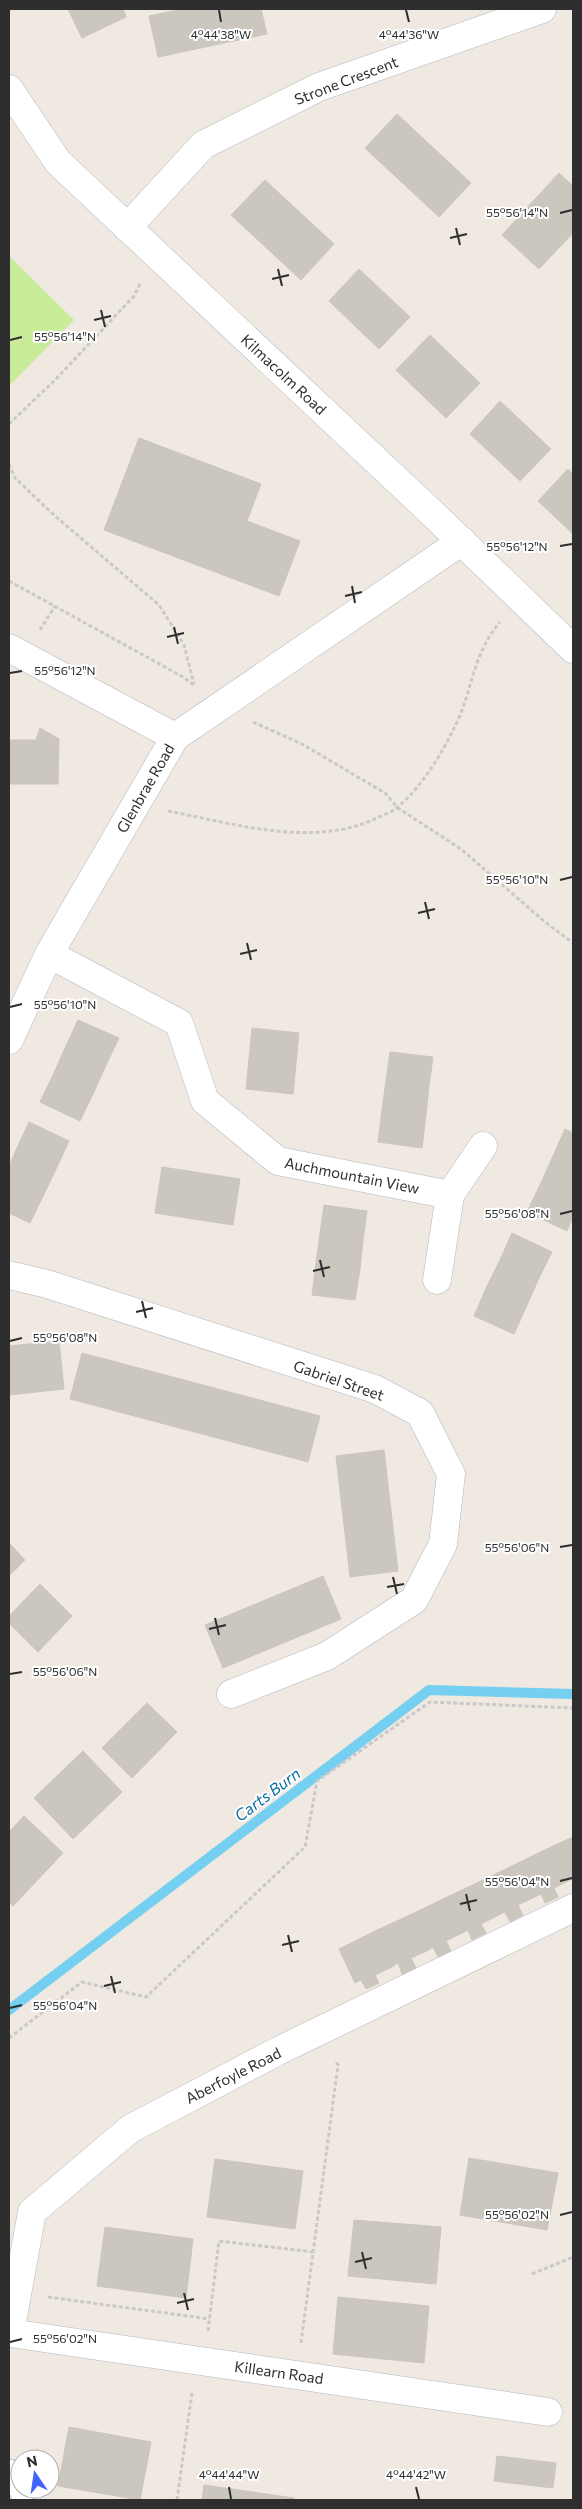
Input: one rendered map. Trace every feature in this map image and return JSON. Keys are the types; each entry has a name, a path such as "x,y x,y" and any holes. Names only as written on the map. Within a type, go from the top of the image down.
{"street":[{"name":"Strone Crescent","path":"127,228 202,145 319,87 542,9"},
{"name":"Kilmacolm Road","path":"9,89 58,162 462,541 573,649"},
{"name":"Glenbrae Road","path":"9,1040 49,954 175,736 462,541"},
{"path":"9,648 175,736"},
{"name":"Auchmountain View","path":"49,954 179,1023 205,1101 278,1161 450,1194"},
{"path":"437,1280 450,1194 483,1146"},
{"name":"Gabriel Street","path":"9,1275 47,1284 375,1389 420,1413 451,1474 443,1544 414,1600 327,1656 231,1694"},
{"name":"Aberfoyle Road","path":"9,2338 32,2212 130,2128 321,2030 573,1908"},
{"name":"Killearn Road","path":"9,2338 200,2361 548,2412"}],"lane":[{"path":"9,2469 23,2500"}],"path":[{"path":"9,424 56,379 134,296 157,256"},
{"path":"9,464 16,478 54,515 159,605 184,645 195,686"},
{"path":"9,581 183,676 218,707 302,744 384,793 398,808 461,849 544,922 573,943"},
{"path":"135,804 263,829 324,834 364,824 398,808 430,771 457,721 475,663 494,629 520,597"},
{"path":"9,2038 82,1982 146,1997 305,1847 317,1781 430,1702 573,1708"},
{"path":"297,2375 338,2065 321,2030"},
{"path":"177,2500 200,2361 210,2319 219,2241 313,2252"},
{"path":"532,2274 573,2257"},
{"path":"18,2292 210,2319"}],"green space":[{"path":"9,256 74,320 9,386"}],"building":[{"path":"68,9 123,9 126,17 82,38"},
{"path":"183,9 261,9 267,34 158,57 149,16"},
{"path":"397,114 471,183 439,217 365,148"},
{"path":"559,173 573,186 573,233 539,269 502,235"},
{"path":"265,180 334,244 301,280 231,215"},
{"path":"359,269 410,317 379,349 329,301"},
{"path":"430,335 480,383 446,418 396,370"},
{"path":"500,401 551,449 520,481 470,434"},
{"path":"139,438 261,484 247,521 300,541 279,596 104,530"},
{"path":"568,469 573,474 573,534 538,501"},
{"path":"40,728 59,739 58,784 9,784 9,740 36,740"},
{"path":"78,1020 119,1038 106,1065 66,1046"},
{"path":"252,1028 299,1033 293,1094 246,1089"},
{"path":"66,1046 106,1065 94,1092 54,1073"},
{"path":"390,1052 433,1057 429,1086 386,1081"},
{"path":"54,1073 94,1092 80,1121 40,1102"},
{"path":"386,1081 429,1086 426,1115 382,1110"},
{"path":"382,1110 426,1115 422,1148 378,1142"},
{"path":"29,1122 69,1141 57,1167 17,1148"},
{"path":"565,1129 573,1133 573,1166 553,1156"},
{"path":"17,1148 57,1167 44,1194 9,1177 9,1166"},
{"path":"553,1156 573,1166 573,1198 541,1183"},
{"path":"162,1167 240,1179 233,1225 155,1213"},
{"path":"9,1177 44,1194 30,1223 9,1213"},
{"path":"541,1183 573,1198 573,1216 567,1231 527,1212"},
{"path":"324,1205 367,1211 363,1240 320,1234"},
{"path":"512,1233 552,1252 539,1278 500,1260"},
{"path":"320,1234 363,1240 360,1269 316,1263"},
{"path":"500,1260 539,1278 527,1305 487,1286"},
{"path":"316,1263 360,1269 355,1300 312,1295"},
{"path":"487,1286 527,1305 514,1334 474,1316"},
{"path":"59,1341 64,1389 9,1395 9,1346"},
{"path":"82,1353 320,1416 308,1462 70,1399"},
{"path":"384,1450 398,1571 350,1577 336,1456"},
{"path":"9,1543 25,1560 9,1576"},
{"path":"323,1576 341,1619 223,1668 205,1625"},
{"path":"40,1584 72,1616 38,1652 9,1623 9,1616"},
{"path":"147,1703 177,1732 132,1778 102,1748"},
{"path":"83,1751 122,1792 73,1839 34,1798"},
{"path":"24,1816 63,1853 13,1906 9,1902 9,1832"},
{"path":"573,1837 573,1878 570,1880 553,1846"},
{"path":"553,1846 570,1880 554,1888 558,1897 545,1903 541,1894 535,1897 518,1863"},
{"path":"518,1863 535,1897 518,1905 523,1915 510,1922 505,1912 497,1916 481,1881"},
{"path":"481,1881 497,1916 481,1924 486,1933 472,1940 468,1930 462,1933 445,1898"},
{"path":"445,1898 462,1933 446,1941 451,1951 438,1957 433,1947 427,1951 410,1915"},
{"path":"410,1915 427,1951 411,1958 416,1968 402,1974 398,1963 392,1967 375,1931"},
{"path":"375,1931 392,1967 375,1975 379,1983 366,1989 361,1980 355,1983 339,1949"},
{"path":"469,2158 558,2173 547,2230 460,2215"},
{"path":"215,2159 303,2171 295,2229 207,2217"},
{"path":"354,2220 441,2227 436,2284 348,2276"},
{"path":"105,2227 193,2239 186,2298 97,2286"},
{"path":"338,2297 429,2306 424,2363 333,2354"},
{"path":"69,2427 151,2442 140,2500 60,2486 60,2475"},
{"path":"497,2456 556,2463 553,2488 494,2481"},
{"path":"204,2485 294,2498 294,2500 202,2500"}],"waterway":[{"name":"Carts Burn","path":"9,2010 429,1690 573,1694"}]}
